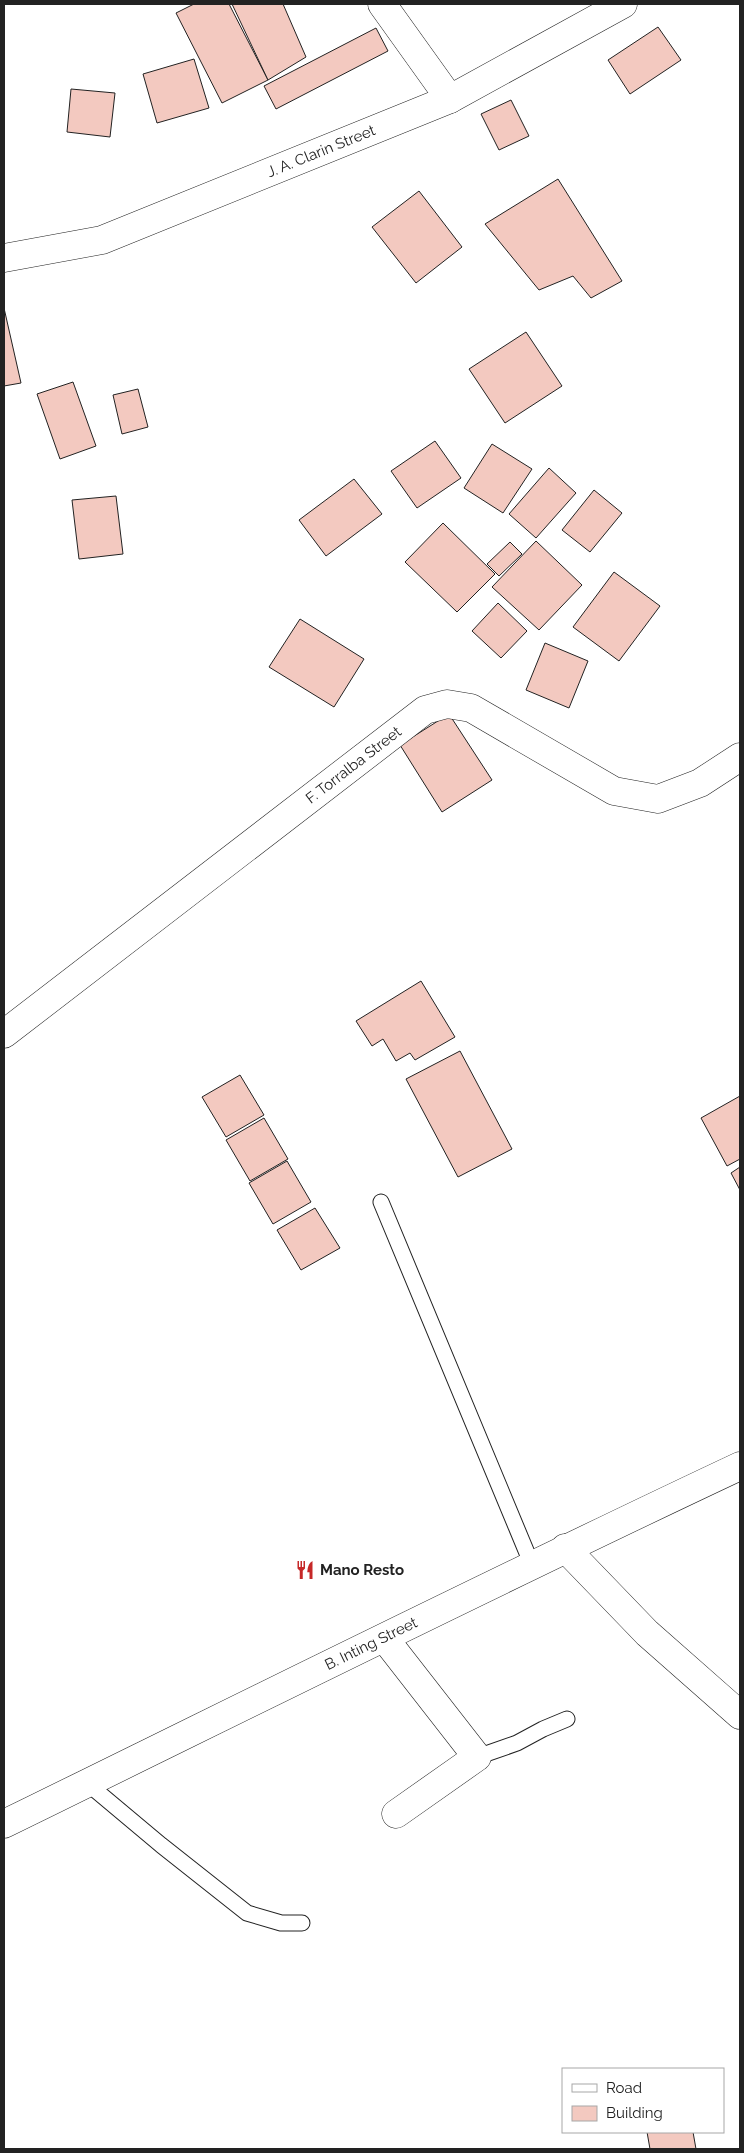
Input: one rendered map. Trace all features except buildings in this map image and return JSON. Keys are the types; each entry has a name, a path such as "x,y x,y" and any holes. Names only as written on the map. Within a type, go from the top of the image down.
{"street":[{"path":"382,4 450,99"},
{"name":"J. A. Clarin Street","path":"4,258 102,240 450,99 623,4"},
{"name":"F. Torralba Street","path":"4,1034 425,710 447,704 471,708 614,791 658,799 700,783 740,757"},
{"name":"B. Inting Street","path":"4,1824 385,1639 565,1548 740,1466"},
{"path":"565,1548 647,1633 740,1715"},
{"path":"385,1639 477,1757 396,1814"}],"lane":[{"path":"381,1202 532,1565"},
{"path":"477,1757 517,1743 543,1728 567,1719"},
{"path":"87,1783 161,1846 247,1913 281,1923 302,1923"}],"place":[{"name":"Mano Resto","path":"305,1570"}]}
